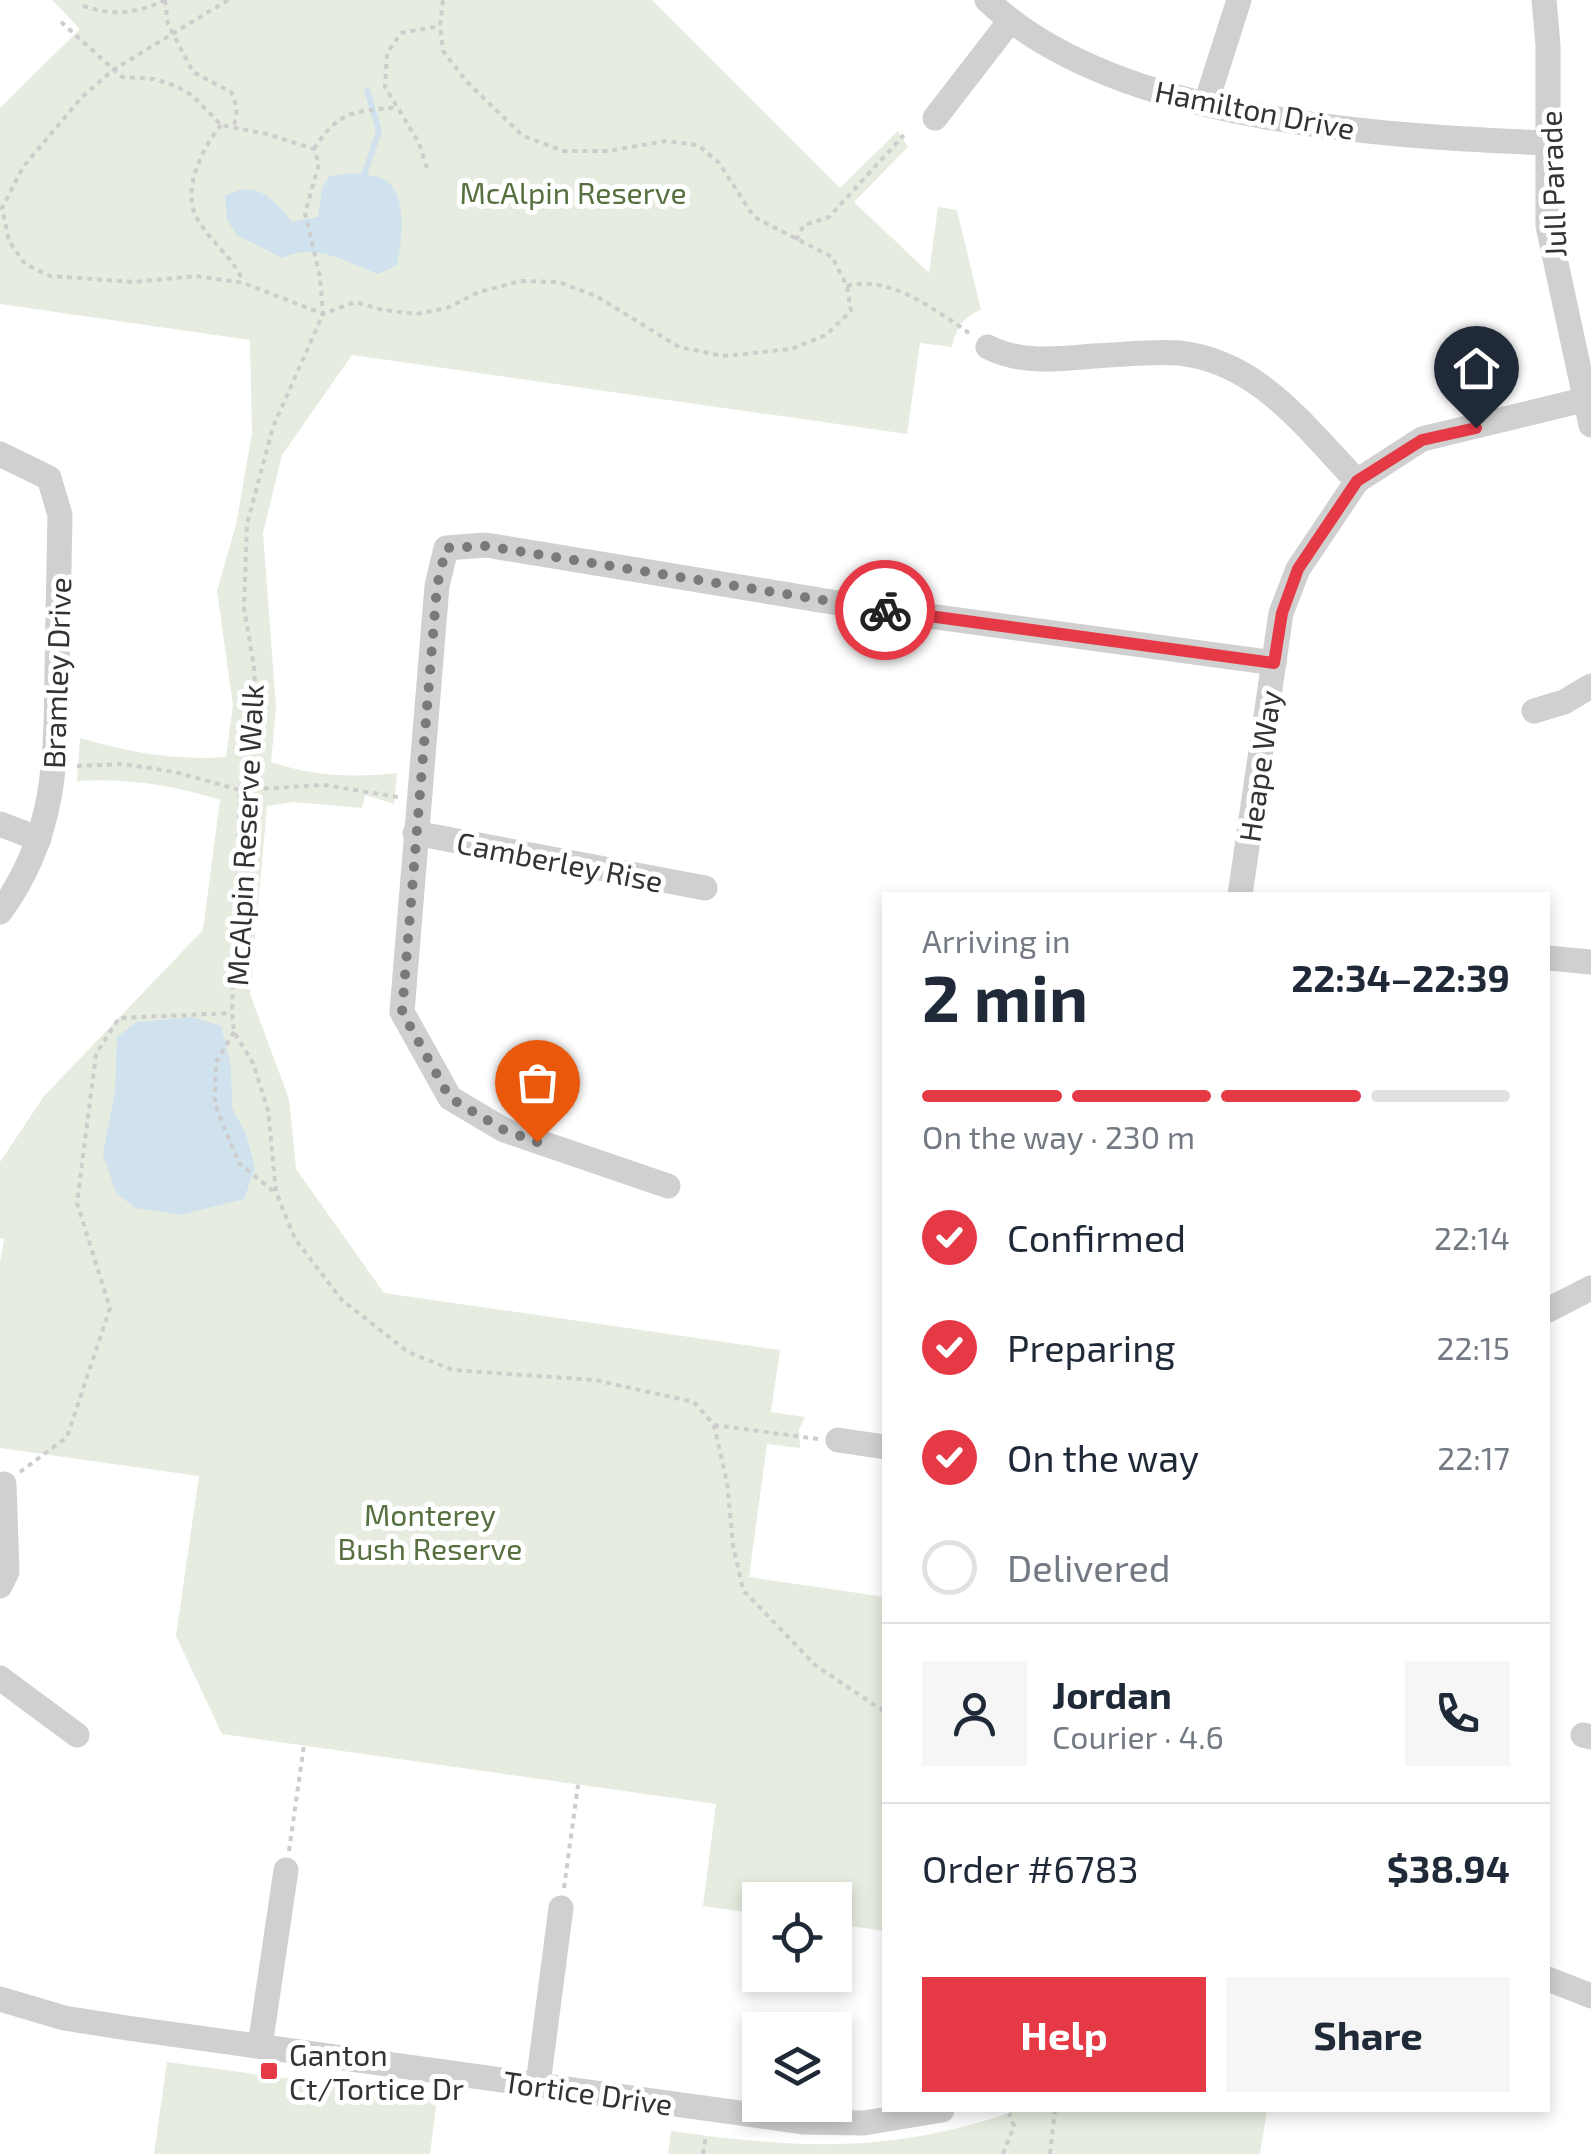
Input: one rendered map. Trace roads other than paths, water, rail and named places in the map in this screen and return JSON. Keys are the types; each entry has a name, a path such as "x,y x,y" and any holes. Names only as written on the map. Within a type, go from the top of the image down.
{"street":[{"name":"Hamilton Drive","path":"987,0 1010,22 1093,68 1151,89 1294,122 1410,138 1547,143"},
{"path":"1206,102 1238,0"},
{"name":"Jull Parade","path":"1544,0 1548,226 1587,412"},
{"path":"935,118 1010,22"},
{"path":"988,347 1002,354 1036,360 1180,353 1228,366 1264,385 1357,481"},
{"name":"Heape Way","path":"1240,892 1282,613 1298,569 1357,481 1422,440 1587,412"},
{"name":"Bramley Drive","path":"0,454 49,478 60,515 56,766 39,839 22,882 0,912"},
{"path":"668,1186 504,1130 450,1098 402,1012 437,586 446,548 486,546 856,606 1274,663"},
{"path":"1534,710 1564,702 1591,686"},
{"path":"0,824 39,839"},
{"name":"Camberley Rise","path":"414,833 704,888"},
{"path":"1550,958 1591,962"},
{"path":"1550,1309 1591,1288"},
{"path":"838,1440 882,1447"},
{"path":"0,1586 7,1572 4,1484"},
{"path":"0,1678 76,1736"},
{"path":"260,2046 286,1870"},
{"path":"538,2084 562,1908"},
{"path":"1550,1980 1591,1996"},
{"name":"Tortice Drive","path":"0,1999 64,2018 804,2122 864,2124 931,2112"}],"water":[{"path":"353,173 385,180 400,207 397,265 378,274 319,253 282,258 237,235 227,220 225,196 246,190 255,190 271,199 292,222 318,217 322,187 330,176"},
{"path":"192,1017 221,1026 231,1065 232,1108 246,1134 255,1168 244,1199 181,1215 136,1208 116,1193 103,1154 115,1091 117,1037 137,1022"}],"waterway":[{"path":"364,175 379,131 367,90"}],"place":[{"name":"Ganton Ct/Tortice Dr","path":"269,2071"}],"park label":[{"name":"McAlpin Reserve","path":"573,192"},
{"name":"Monterey Bush Reserve","path":"430,1531"}]}
